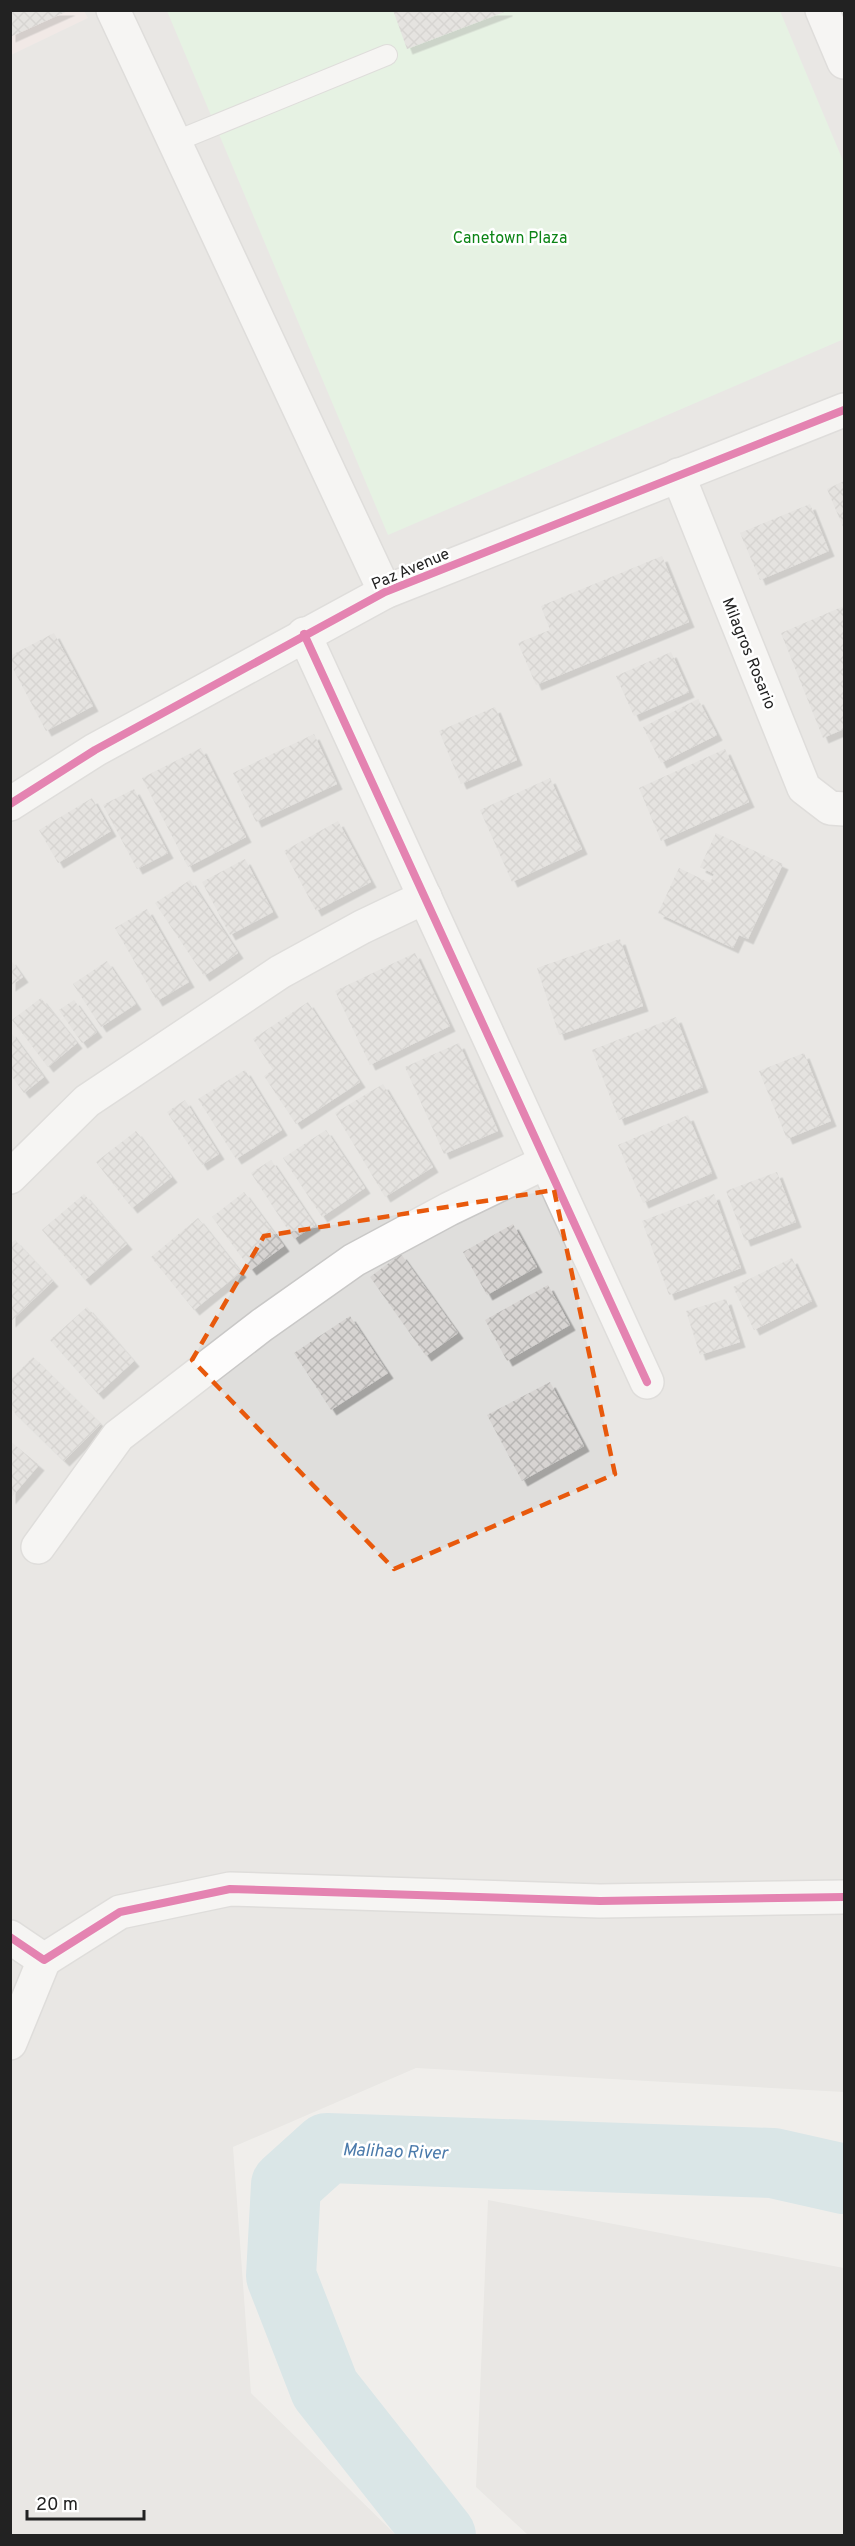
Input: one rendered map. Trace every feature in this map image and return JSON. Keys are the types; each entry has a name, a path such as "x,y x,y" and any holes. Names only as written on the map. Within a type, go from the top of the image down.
{"street":[{"path":"113,10 385,592"},
{"path":"822,10 842,50"},
{"name":"Paz Avenue","path":"10,804 95,750 304,634 385,592 844,410"},
{"name":"Milagros Rosario","path":"678,475 804,788 831,808 844,808"},
{"path":"304,634 647,1382"},
{"path":"10,1177 87,1101 280,972 362,927 425,897"},
{"path":"38,1547 118,1436 262,1325 354,1260 449,1209 546,1162"},
{"path":"10,2043 44,1960 120,1912 230,1889 600,1901 844,1897"},
{"path":"10,1938 44,1960"}],"lane":[{"path":"174,142 387,55"}],"highlighted area":[{"path":"554,1190 615,1474 394,1569 192,1360 264,1236"}],"shaded area":[{"path":"10,11 84,11 88,18 11,55"},
{"path":"11,11 844,11 844,2092 416,2068 233,2147 251,2393 396,2535 11,2536"},
{"path":"488,2200 844,2268 844,2535 528,2535 476,2487"}],"green space":[{"name":"Canetown Plaza","path":"167,11 780,11 844,163 844,339 388,535"}],"building":[{"path":"10,10 70,10 10,37"},
{"path":"393,10 507,10 507,11 407,49"},
{"path":"844,481 844,529 827,489"},
{"path":"810,504 829,551 760,580 740,533"},
{"path":"662,556 689,622 536,685 518,643 550,630 541,606"},
{"path":"844,606 844,729 823,738 781,633"},
{"path":"54,633 93,706 46,731 10,663 10,656"},
{"path":"671,652 689,692 634,716 616,676"},
{"path":"698,699 717,735 661,763 643,727"},
{"path":"495,707 517,760 461,784 439,731"},
{"path":"314,734 337,784 256,822 233,773"},
{"path":"201,748 246,837 188,867 142,778"},
{"path":"725,749 749,802 661,841 639,788"},
{"path":"550,778 582,849 512,882 480,810"},
{"path":"134,789 168,853 137,869 103,805"},
{"path":"92,798 111,831 58,863 39,830"},
{"path":"338,821 371,882 316,911 284,851"},
{"path":"716,833 783,864 748,939 739,935 733,948 658,913 679,868 710,883 714,874 700,867"},
{"path":"245,859 273,912 230,935 202,882"},
{"path":"190,880 238,953 204,976 155,903"},
{"path":"147,909 189,982 157,1001 115,928"},
{"path":"620,939 643,1006 559,1035 537,968"},
{"path":"415,953 450,1026 370,1065 335,991"},
{"path":"10,959 23,977 10,986"},
{"path":"107,961 136,1004 101,1027 73,984"},
{"path":"41,998 77,1043 48,1067 12,1020"},
{"path":"74,1000 97,1032 82,1043 59,1010"},
{"path":"308,1002 360,1082 296,1124 264,1076 273,1070 253,1039"},
{"path":"676,1017 703,1087 619,1120 592,1050"},
{"path":"10,1031 44,1077 24,1093 10,1074"},
{"path":"459,1043 498,1131 444,1154 405,1067"},
{"path":"804,1053 831,1121 787,1139 759,1071"},
{"path":"245,1070 282,1130 236,1159 198,1099"},
{"path":"383,1084 433,1167 385,1197 335,1113"},
{"path":"185,1100 219,1154 202,1165 167,1112"},
{"path":"688,1115 712,1173 643,1203 618,1145"},
{"path":"326,1130 365,1188 322,1217 283,1158"},
{"path":"136,1131 172,1177 132,1208 96,1162"},
{"path":"271,1160 315,1225 294,1239 251,1173"},
{"path":"777,1172 796,1222 745,1241 726,1191"},
{"path":"244,1192 284,1246 251,1270 212,1217"},
{"path":"84,1194 127,1244 85,1280 42,1230"},
{"path":"714,1194 741,1268 669,1295 642,1221"},
{"path":"198,1218 241,1272 194,1310 151,1257"},
{"path":"513,1224 537,1267 487,1295 463,1252"},
{"path":"15,1240 53,1281 10,1322 10,1244"},
{"path":"401,1254 458,1333 426,1356 370,1277"},
{"path":"792,1258 812,1301 754,1330 733,1287"},
{"path":"548,1285 570,1325 507,1361 485,1320"},
{"path":"726,1299 740,1342 700,1355 686,1311"},
{"path":"87,1307 134,1361 98,1394 50,1340"},
{"path":"350,1316 388,1373 331,1410 294,1353"},
{"path":"33,1357 101,1424 64,1461 10,1408 10,1380"},
{"path":"550,1382 584,1446 522,1481 487,1415"},
{"path":"10,1441 39,1465 10,1499"}],"waterway":[{"name":"Malihao River","path":"441,2536 325,2389 281,2276 286,2185 327,2148 773,2163 844,2179"}],"cycle path":[{"path":"10,804 95,750 385,592 844,410"},
{"path":"304,634 647,1382"},
{"path":"10,1937 44,1960 120,1912 230,1889 600,1901 844,1897"}]}
